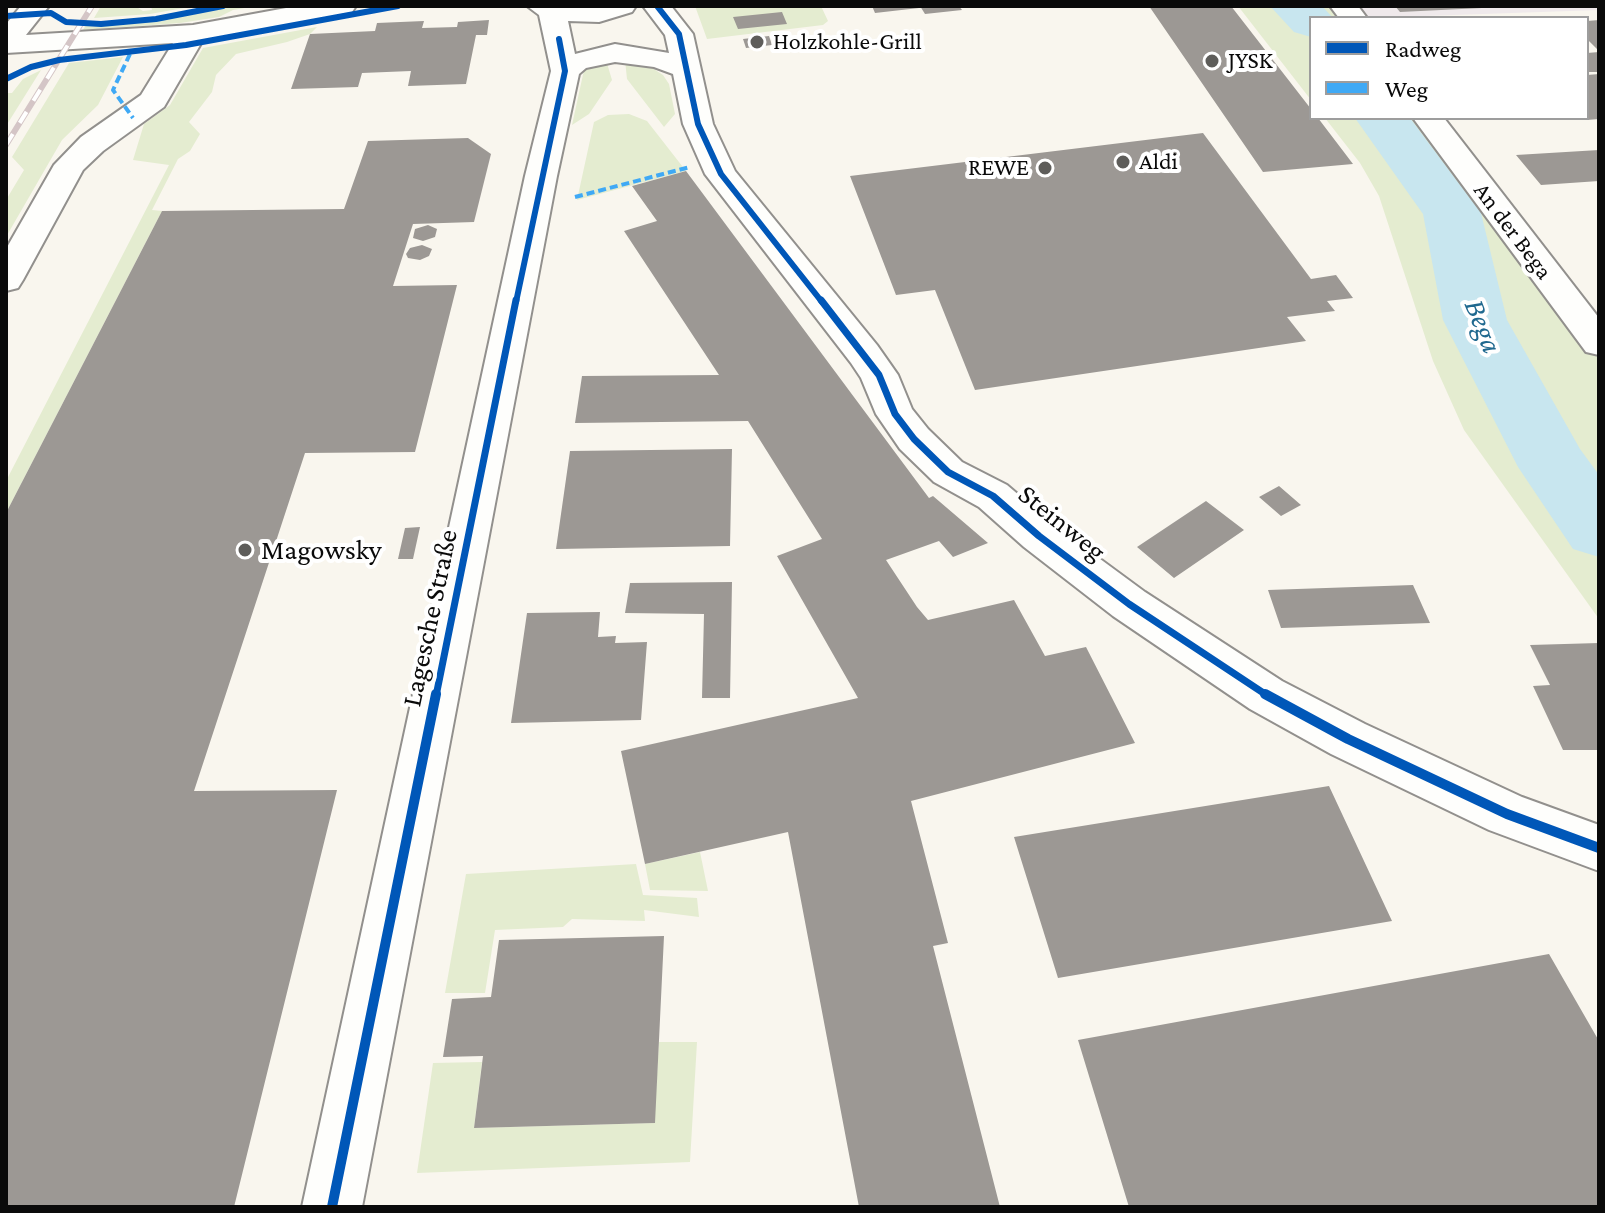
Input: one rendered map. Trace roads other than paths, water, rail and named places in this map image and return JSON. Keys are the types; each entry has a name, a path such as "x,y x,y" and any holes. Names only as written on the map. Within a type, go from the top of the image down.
{"street":[{"path":"6,44 35,6"},
{"path":"6,44 193,33 342,6"},
{"name":"Steinweg","path":"657,6 679,34 706,147 721,174 879,375 895,414 914,439 948,472 993,496 1039,536 1129,604 1266,695 1348,739 1479,801 1599,848"},
{"path":"546,8 610,10 646,22 684,57"},
{"name":"Lagesche Straße","path":"546,8 571,67"},
{"name":"Lagesche Straße","path":"332,1207 541,176 571,67 585,38 610,10"},
{"path":"6,280 70,165 92,144 153,101 193,33"},
{"path":"571,67 615,53 660,59 684,57"},
{"name":"An der Bega","path":"1430,120 1575,299 1599,343"}],"waterway":[{"name":"Bega","path":"1294,6 1309,20"},
{"name":"Bega","path":"1383,120 1452,213 1475,320 1554,467 1599,529"}],"railway":[{"path":"6,145 92,6"}],"place":[{"name":"Holzkohle-Grill","path":"757,42"},
{"name":"JYSK","path":"1212,61"},
{"name":"Aldi","path":"1123,162"},
{"name":"REWE","path":"1045,168"},
{"name":"Magowsky","path":"245,550"}]}
